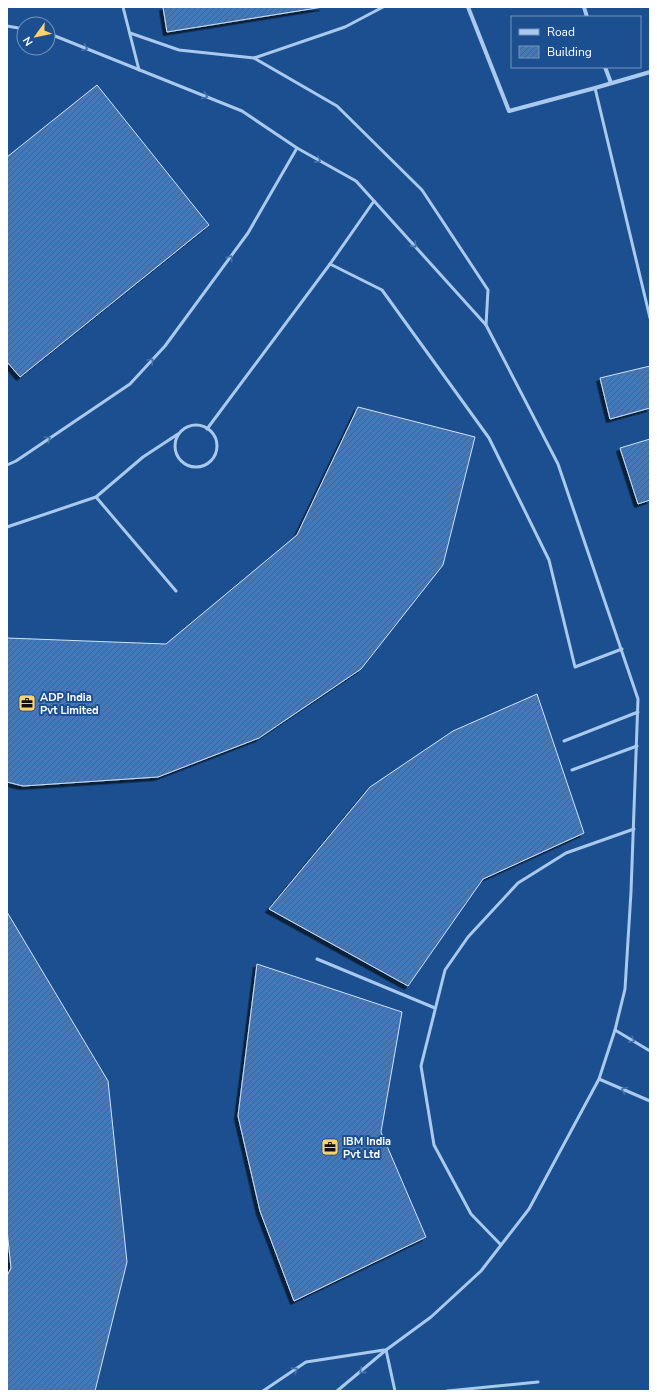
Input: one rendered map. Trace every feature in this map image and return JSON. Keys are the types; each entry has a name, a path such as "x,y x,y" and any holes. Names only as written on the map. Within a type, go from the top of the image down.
{"street":[{"path":"468,7 509,111 650,72"},
{"path":"605,68 611,83"}],"lane":[{"path":"123,7 139,70"},
{"path":"254,58 345,27 383,7"},
{"path":"130,33 179,50 254,58 337,106 422,190 488,290 486,325"},
{"path":"56,36 242,111 297,148 356,181 486,325 558,464 638,699 634,829 625,989 615,1030 599,1079 528,1210 482,1270 431,1317 386,1350 337,1391"},
{"path":"595,88 650,318"},
{"path":"7,465 16,461 130,384 165,346 248,233 297,148"},
{"path":"207,429 330,264 374,200"},
{"path":"330,264 382,290 489,438 549,560 575,667 622,649"},
{"path":"7,527 96,497 143,457 184,429 192,426 200,426 207,429 213,435 216,442 216,450 213,458 207,464 200,467 184,463 178,457 176,450 175,442 178,434"},
{"path":"96,497 176,591"},
{"path":"564,741 638,712"},
{"path":"572,770 637,746"},
{"path":"502,1245 471,1214 434,1145 421,1066 445,970 468,937 518,883 566,853 634,829"},
{"path":"317,959 436,1008"},
{"path":"615,1030 650,1051"},
{"path":"599,1079 650,1101"},
{"path":"263,1391 306,1362 386,1350"},
{"path":"386,1350 395,1391"},
{"path":"447,1391 538,1382"}],"building":[{"path":"163,7 323,7 167,32"},
{"path":"97,85 209,225 20,377 7,362 7,157"},
{"path":"650,366 650,408 610,419 600,378"},
{"path":"358,407 475,437 443,565 361,669 259,738 158,777 23,786 7,782 7,638 166,644 297,535"},
{"path":"650,439 650,500 638,504 620,448"},
{"path":"537,694 584,833 483,879 408,986 269,909 370,787 453,731"},
{"path":"7,912 108,1081 127,1262 95,1391 7,1391 7,1276 11,1268 7,1230"},
{"path":"257,964 402,1012 381,1132 426,1237 294,1301 260,1211 238,1116"}],"place":[{"name":"ADP India Pvt Limited","path":"27,703"},
{"name":"IBM India Pvt Ltd","path":"330,1147"}]}
